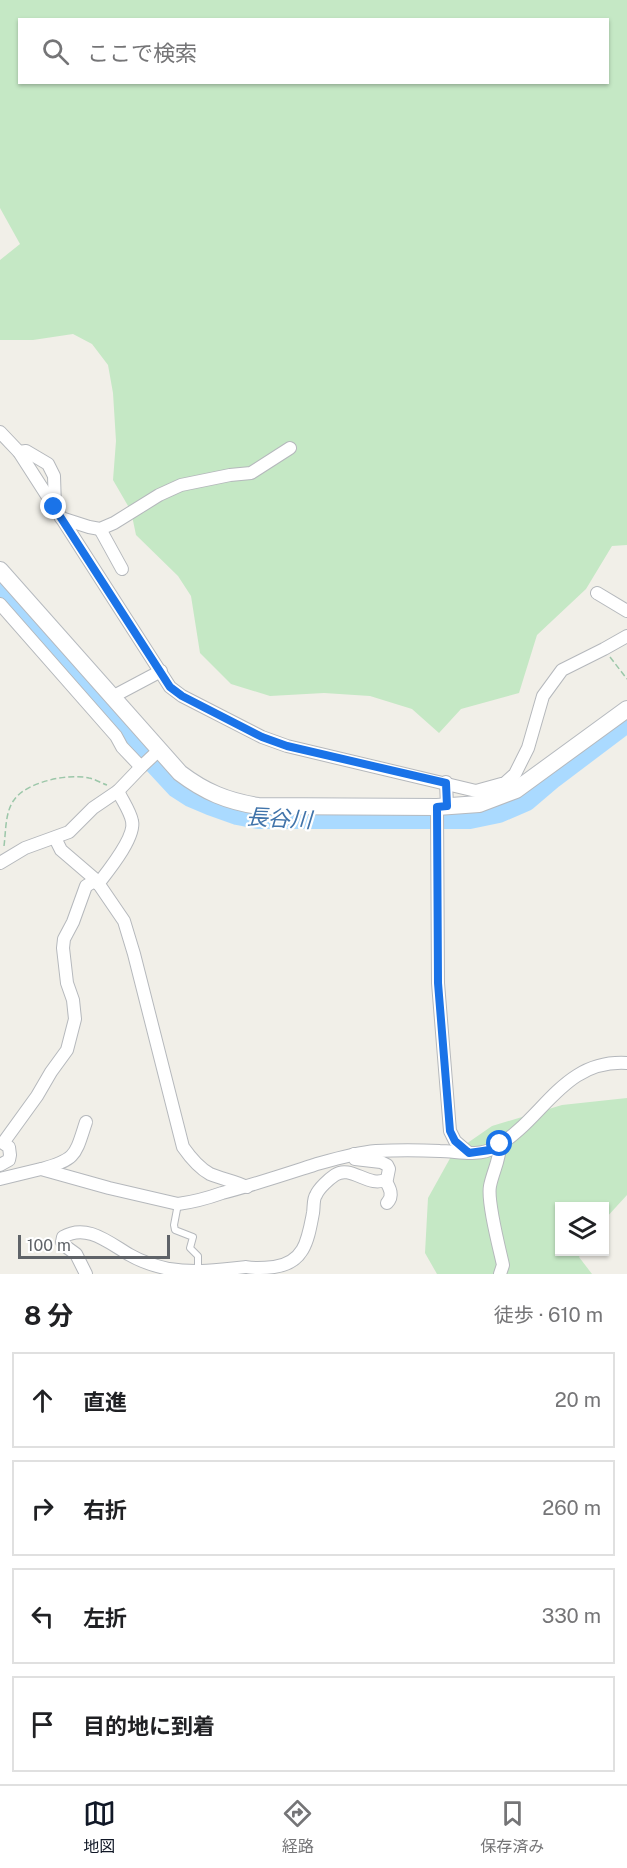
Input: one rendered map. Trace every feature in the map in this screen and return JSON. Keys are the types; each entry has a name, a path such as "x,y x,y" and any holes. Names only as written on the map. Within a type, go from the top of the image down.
{"street":[{"path":"0,432 19,452 170,687 182,696 262,737 287,746 476,790 505,783 515,774 528,748 543,696 561,670 627,636"},
{"path":"58,513 89,527 100,529 181,485 251,473 291,448"},
{"path":"19,452 26,451 48,464 54,476 58,513"},
{"path":"100,529 122,569"},
{"path":"0,570 180,773 196,785 220,797 239,803 258,806 478,804 516,790 627,710"},
{"path":"597,593 627,611"},
{"path":"0,604 141,767"},
{"path":"112,697 160,671"},
{"path":"1,862 25,848 69,832 93,808 119,789 159,750"},
{"path":"446,783 442,806 438,983 450,1131 455,1141 469,1153"},
{"path":"0,1165 9,1160 10,1155 9,1147 3,1143 67,1050 75,1020 73,1000 67,983 64,939 86,886 97,882 121,854 132,828 133,822 119,789"},
{"path":"55,838 61,850 97,882 124,921 183,1147 191,1158 210,1173 247,1187"},
{"path":"41,1169 178,1204 247,1187 354,1154 406,1150 469,1153 490,1150 525,1125 561,1087 577,1074 596,1065 612,1062 627,1063"},
{"path":"0,1179 65,1162 73,1155 86,1122"},
{"path":"500,1144 500,1156 490,1187 490,1198 503,1265 500,1274"},
{"path":"86,1274 76,1254 62,1242 63,1237 68,1234 85,1232 99,1236 146,1263 169,1269 198,1272 246,1267 271,1268 286,1265 297,1258 304,1249 313,1214 315,1195 334,1176 347,1172 371,1181 381,1182 387,1179 389,1169 387,1165 381,1162 355,1159 354,1154"},
{"path":"385,1180 391,1194 387,1203"}],"lane":[{"path":"178,1204 175,1230 193,1238 190,1248 198,1256 198,1272"}],"path":[{"path":"604,649 627,679"},
{"path":"1,862 8,813 14,800 23,790 53,779 79,777 88,777 119,789"}],"green space":[{"path":"0,0 627,0 627,545 612,546 586,589 537,635 519,693 461,709 439,733 412,709 370,696 324,693 270,696 231,684 200,653 191,596 178,576 136,535 131,511 113,480 116,441 113,393 108,365 92,344 73,334 33,340 0,340 0,260 20,244 0,208"},
{"path":"627,1098 627,1195 609,1215 609,1202 555,1202 555,1256 580,1256 592,1274 437,1274 425,1253 428,1198 453,1153 492,1126 562,1105"}],"waterway":[{"name":"長谷川","path":"0,586 136,746 176,789 190,798 237,816 258,820 470,820 499,814 527,802 627,724"}],"route":[{"path":"54,507 170,687 182,696 262,737 287,746 446,783 447,806 437,807 438,983 450,1131 455,1141 469,1153 490,1150 500,1144"}]}
